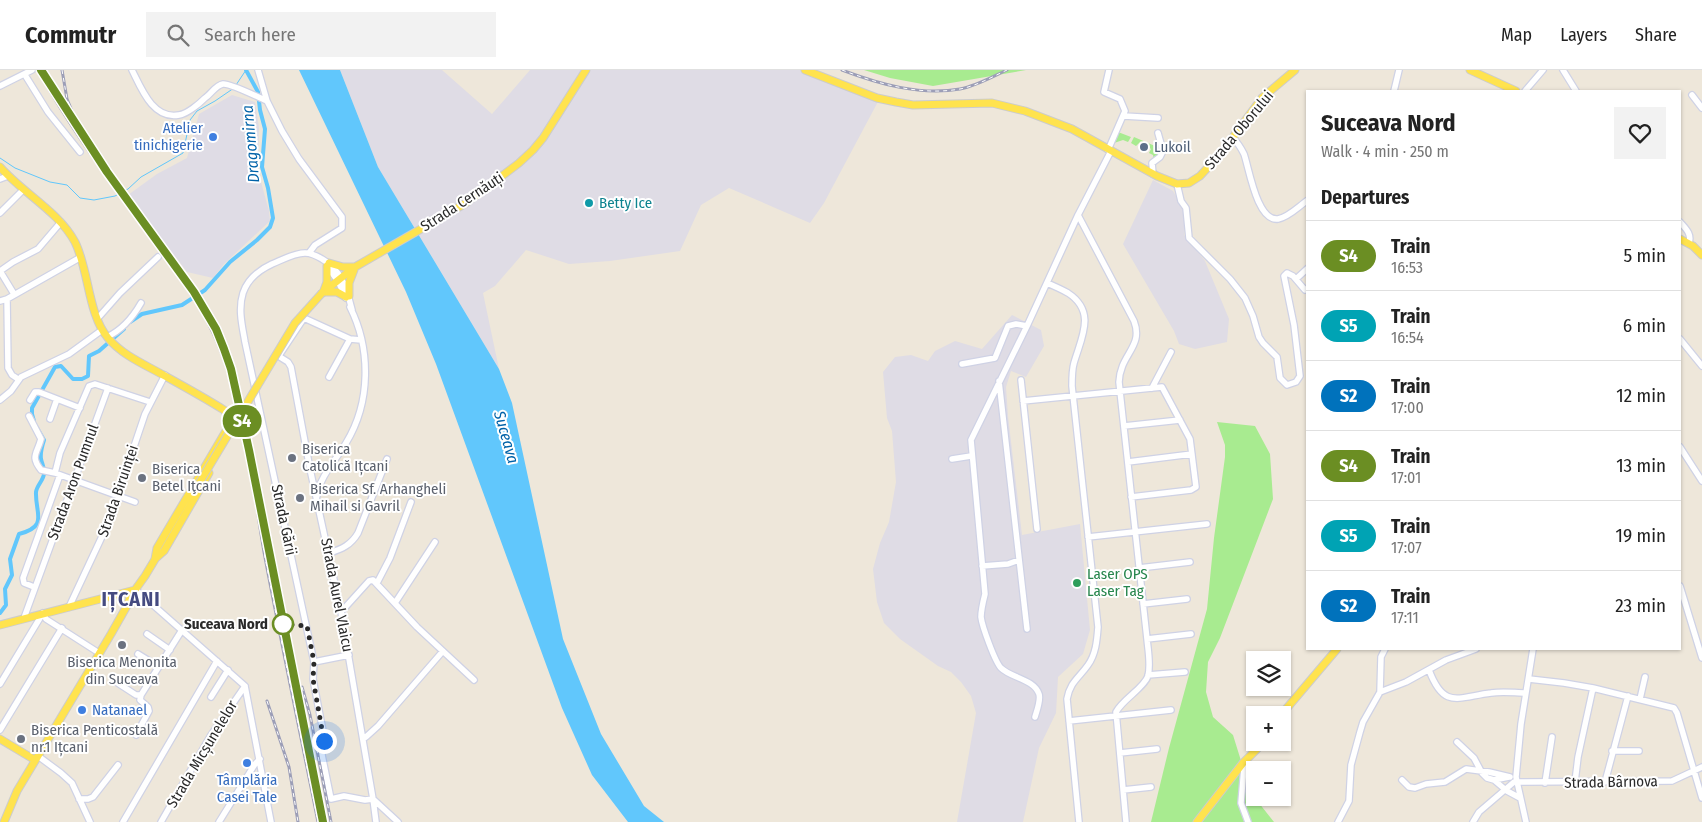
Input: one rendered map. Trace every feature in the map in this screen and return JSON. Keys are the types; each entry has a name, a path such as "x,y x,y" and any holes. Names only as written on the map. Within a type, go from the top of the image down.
{"main road":[{"name":"Strada Cernăuți","path":"555,121 586,70"},
{"name":"Strada Cernăuți","path":"155,559 303,312 322,293 355,267 446,216 475,197 519,163 534,150 591,70"},
{"path":"805,70 877,98 896,102 913,105 986,103 1025,111 1065,126 1152,174 1177,184"},
{"name":"Strada Oborului","path":"1177,184 1189,182 1200,176 1233,138 1262,98 1295,70"},
{"path":"1470,70 1514,90"},
{"path":"0,167 23,190 61,222 71,235 81,257 102,330 110,340 132,357 224,410 228,420 226,431 157,548 155,559 136,590 133,599 128,604 36,758 17,791 4,822"},
{"path":"1681,240 1688,243 1702,256"},
{"path":"328,265 346,268 355,267 349,283 347,297 337,292 322,293 327,282 328,265"},
{"path":"0,625 136,590"},
{"path":"111,596 122,598 128,604"},
{"path":"1289,706 1336,650"},
{"path":"0,738 36,758"},
{"path":"1197,822 1243,763 1255,751"}],"street":[{"path":"0,86 32,70"},
{"path":"132,70 151,105 172,115 182,114 206,98 218,86 224,84 261,98"},
{"path":"258,70 261,98 299,159 342,217 342,228 315,245 310,253 322,259 340,279 361,340 366,376 358,421 322,480 316,498"},
{"path":"1035,717 1039,698 1038,691 1031,684 1001,668 982,623 981,616 985,594 971,440 1027,326 1110,150 1124,116 1125,110 1120,99 1103,90 1109,70"},
{"path":"1394,90 1399,70"},
{"path":"1526,90 1543,70"},
{"path":"1563,70 1575,90"},
{"path":"25,75 48,112 80,152"},
{"path":"1692,95 1702,108"},
{"path":"1124,116 1158,118"},
{"path":"1152,174 1152,163 1164,151 1158,132"},
{"path":"1233,138 1244,154 1254,190 1264,211 1270,218 1282,218 1306,201"},
{"path":"0,179 8,176"},
{"path":"1177,184 1181,201 1186,208 1189,238 1230,279 1245,298 1259,337 1276,354 1280,378 1287,385 1296,382 1300,376 1294,325 1284,276 1288,273 1306,287"},
{"path":"0,213 23,190"},
{"path":"1078,215 1136,326 1136,342 1124,360 1119,374 1148,639 1148,675 1142,684 1119,706 1116,716 1126,822"},
{"path":"14,294 0,271 38,248 61,222"},
{"path":"1681,223 1689,233 1688,243"},
{"name":"Strada Gării","path":"310,253 287,258 263,268 255,274 247,284 241,311 245,342 314,662 313,679 323,731 322,756 331,799 344,796 364,800 373,799"},
{"path":"0,301 7,299 81,257"},
{"path":"98,318 120,293 158,257"},
{"path":"1296,279 1306,270"},
{"path":"1047,283 1068,293 1075,299 1083,313 1085,322 1072,374 1072,397 1098,636 1090,663 1074,680 1068,694 1067,706 1079,822"},
{"path":"7,299 8,368 12,375 18,379"},
{"path":"110,340 132,318 141,304"},
{"name":"Strada Aurel Vlaicu","path":"350,339 304,318 280,354 280,357 288,362 291,367 316,498 341,612 376,822"},
{"path":"962,364 995,358 1008,326 1016,324 1027,326"},
{"path":"0,400 11,391 18,379 69,354 102,330"},
{"path":"329,376 350,339 361,340"},
{"path":"1681,341 1702,366"},
{"path":"1152,388 1171,352"},
{"name":"Strada Biruinței","path":"69,607 113,513 136,438 150,402 165,376"},
{"path":"1021,380 1038,529"},
{"path":"999,381 1028,630"},
{"path":"34,587 24,583 23,578 58,474 60,453 89,386 95,384 150,402"},
{"path":"1023,402 1162,387 1190,439 1196,485 1194,489 1131,497"},
{"name":"Strada Aron Pumnul","path":"24,618 108,388"},
{"path":"30,400 36,392 80,408"},
{"path":"50,418 58,399"},
{"path":"29,416 41,439 35,462 44,470 135,502"},
{"path":"1124,426 1180,420"},
{"path":"1681,449 1702,481"},
{"path":"1128,462 1192,454"},
{"path":"952,459 971,456"},
{"path":"329,553 340,550 351,543 358,533 387,459"},
{"path":"377,583 394,550 411,502"},
{"path":"1088,537 1207,524"},
{"path":"395,603 435,542"},
{"path":"982,566 1008,564 1019,560"},
{"path":"1139,568 1190,562"},
{"path":"341,612 369,581 373,580 417,627 474,680"},
{"path":"1681,589 1702,658"},
{"path":"136,590 244,686 271,822"},
{"path":"1144,604 1187,599"},
{"path":"43,613 46,619 99,654"},
{"path":"0,684 43,613"},
{"path":"0,730 62,628"},
{"path":"136,735 149,711 148,707 140,700 141,695 182,630"},
{"path":"147,634 170,650"},
{"path":"1148,639 1191,634"},
{"path":"1338,822 1349,801 1351,765 1363,722 1380,692 1381,656 1384,650"},
{"path":"1380,692 1406,682 1446,660 1473,650"},
{"path":"1526,822 1514,779 1533,650"},
{"path":"363,739 378,726 443,651"},
{"path":"138,654 159,667"},
{"path":"314,662 348,655"},
{"path":"123,822 217,661"},
{"path":"211,697 228,670"},
{"path":"1429,670 1442,694 1450,698 1466,698 1494,692 1526,693"},
{"path":"1148,675 1184,672"},
{"path":"1640,699 1645,677"},
{"path":"1528,679 1593,688 1669,706 1676,710 1702,798"},
{"path":"116,682 136,695 141,695"},
{"name":"Strada Micșunelelor","path":"161,822 211,735 244,686"},
{"path":"1575,782 1578,757 1593,688"},
{"path":"1605,782 1628,696"},
{"path":"1069,721 1171,710"},
{"path":"1545,783 1552,736"},
{"path":"1457,742 1474,758 1480,770 1487,778 1494,780 1514,779"},
{"path":"1120,753 1158,749"},
{"path":"1612,751 1639,751"},
{"path":"36,758 70,781 90,822"},
{"path":"219,822 255,764 260,760"},
{"path":"1243,763 1240,803 1248,822"},
{"path":"79,799 93,797 118,765"},
{"name":"Strada Bârnova","path":"1514,779 1545,783 1672,781 1702,767"},
{"path":"1402,780 1408,787 1415,788 1426,784 1445,782 1466,769 1480,770 1514,779"},
{"path":"1473,822 1479,812 1505,790 1514,779"},
{"path":"1494,780 1505,790 1520,798"},
{"path":"1123,790 1151,787"},
{"path":"373,799 398,822"}],"shaded area":[{"path":"340,70 442,70 492,114 530,70 810,70 881,96 824,203 810,223 729,188 701,205 680,251 610,261 569,264 526,250 495,286 483,293 499,369 378,167"},
{"path":"232,95 255,102 259,128 258,171 270,221 224,264 213,278 187,272 128,195 157,174 187,158 199,114"},
{"path":"1153,180 1173,191 1185,212 1184,235 1205,261 1229,319 1227,342 1195,349 1179,344 1174,331 1123,244"},
{"path":"1012,315 1041,330 1044,346 1026,377 1011,371 1006,387 1022,535 1080,524 1090,630 1083,654 1058,677 1056,713 1039,748 1023,822 957,822 976,713 971,696 951,672 938,666 900,639 884,623 877,602 873,569 880,543 889,522 896,482 892,431 887,418 883,372 895,357 911,355 928,361 935,351 955,341 982,349"}],"green space":[{"path":"864,70 1026,70 933,86 890,78"},
{"path":"1118,132 1131,137 1128,142 1123,140 1114,143"},
{"path":"1134,137 1162,149 1162,152 1154,160 1153,155 1149,153 1151,149 1141,141 1136,146 1131,143"},
{"path":"1217,422 1255,426 1270,454 1273,499 1220,638 1208,662 1206,692 1213,717 1233,735 1246,777 1246,806 1261,806 1274,822 1151,822 1207,609 1225,445"}],"water":[{"name":"Suceava","path":"299,70 340,70 378,167 499,369 512,403 563,639 601,734 644,806 664,822 628,822 592,775 562,708 436,364 406,292"}],"waterway":[{"path":"236,85 246,70"},
{"name":"Dragomirna","path":"130,322 142,314 182,305 205,290 230,262 270,227 273,218 262,167 265,129 258,92 246,70"},
{"path":"0,158 15,168 50,182 67,185 80,198 94,200 115,196 128,189 141,177 183,153 190,120 197,111 234,88"},
{"name":"Dragomirna","path":"34,421 32,408 55,367 61,366 73,379 82,379 88,376 89,356 99,351 124,329"},
{"name":"Dragomirna","path":"0,613 6,605 5,589 12,575 10,559 19,534 28,531 37,523 36,492 44,474 41,461 41,449 44,440 37,428"}],"railway":[{"path":"38,70 91,155 192,295 207,320 223,358 232,384 245,440 264,552 318,822"},
{"path":"62,70 67,99 77,123"},
{"path":"842,70 885,84 930,91 966,88 1007,70"},
{"path":"302,687 310,715 331,822"},
{"path":"267,701 289,767 298,822"}],"train":[{"name":"S4","path":"41,70 107,172 194,292 216,329 224,349 231,369 249,450 323,822"}],"place":[{"name":"Atelier tinichigerie","path":"213,137"},
{"name":"Lukoil","path":"1144,147"},
{"name":"Betty Ice","path":"589,203"},
{"name":"Biserica Catolică Ițcani","path":"292,458"},
{"name":"Biserica Betel Iţcani","path":"142,478"},
{"name":"Biserica Sf. Arhangheli Mihail si Gavril","path":"300,498"},
{"name":"Laser OPS Laser Tag","path":"1077,583"},
{"name":"Suceava Nord","path":"283,624"},
{"name":"Biserica Menonita din Suceava","path":"122,645"},
{"name":"Natanael","path":"82,710"},
{"name":"Biserica Penticostală nr.1 Ițcani","path":"21,739"},
{"name":"Tâmplăria Casei Tale","path":"247,763"}],"district":[{"name":"IȚCANI","path":"131,599"}],"route":[{"path":"283,624 307,626 314,662 313,679 324,741"}]}
